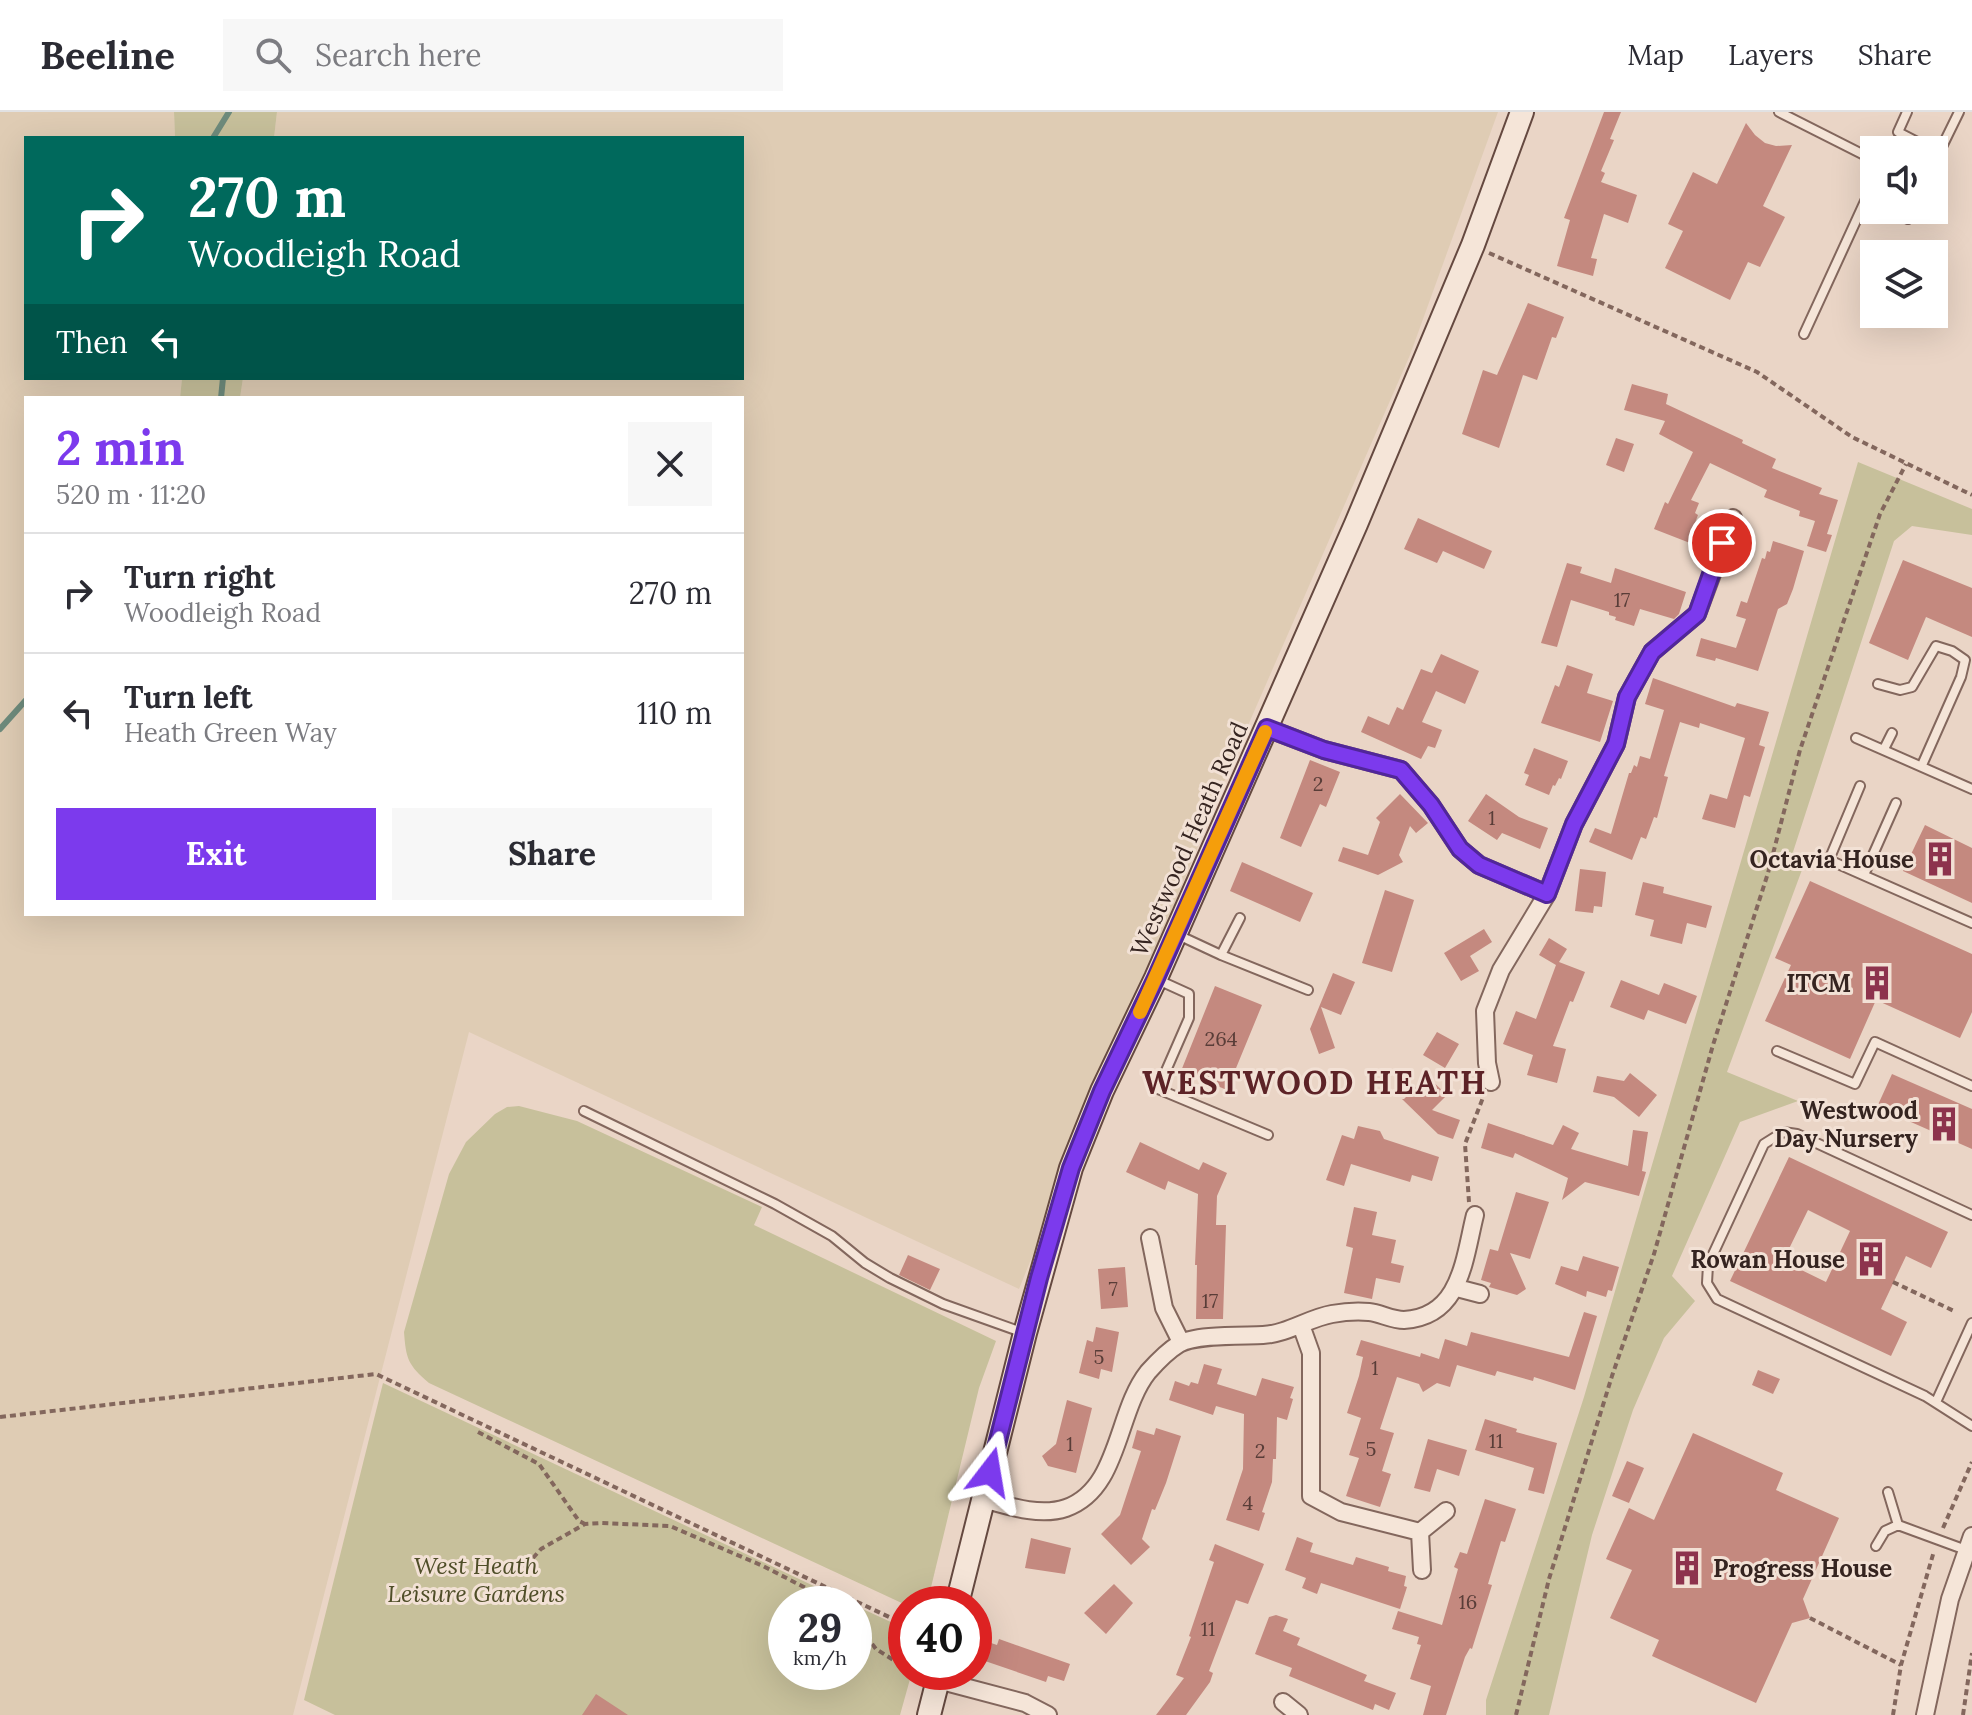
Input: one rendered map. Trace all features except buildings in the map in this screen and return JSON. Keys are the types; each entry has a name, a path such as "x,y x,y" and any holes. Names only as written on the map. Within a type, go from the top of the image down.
{"street":[{"name":"Westwood Heath Road","path":"961,1586 1025,1333 1071,1168 1102,1091 1156,978 1362,511 1473,245 1522,112"},
{"path":"1491,1082 1485,1011 1501,970 1547,894 1574,824 1616,744 1627,697 1652,652 1697,614 1733,518"},
{"path":"1267,728 1324,750 1401,770 1431,805 1460,849 1479,865 1547,894"},
{"path":"983,1499 1040,1511 1064,1509 1086,1498 1100,1480 1132,1401 1148,1372 1181,1342 1221,1336 1268,1335 1332,1314 1369,1312 1403,1320 1436,1312 1457,1288 1475,1215"},
{"path":"1150,1238 1164,1308 1181,1342"},
{"path":"1457,1288 1480,1294"},
{"path":"1301,1325 1311,1353 1311,1496 1341,1512 1420,1532"},
{"path":"1420,1532 1446,1511"},
{"path":"1420,1532 1422,1570"},
{"path":"1925,1715 1950,1599 1969,1543"},
{"path":"929,1715 935,1690"},
{"path":"984,1690 1025,1703 1048,1715"},
{"path":"1283,1702 1299,1715"}],"lane":[{"path":"1779,112 1860,153"},
{"path":"1906,136 1898,132 1907,112"},
{"path":"1944,136 1959,112"},
{"path":"1804,334 1860,212"},
{"path":"1878,684 1900,690 1912,687 1936,646 1942,646 1965,660 1961,677 1922,765"},
{"path":"1884,749 1892,733"},
{"path":"1856,738 1972,789"},
{"path":"1860,786 1829,860 1972,923"},
{"path":"1864,875 1896,803"},
{"path":"1221,955 1240,918"},
{"path":"1175,933 1308,990"},
{"path":"1156,978 1189,994 1189,1018 1158,1089 1268,1135"},
{"path":"1777,1051 1855,1084 1875,1042 1972,1086"},
{"path":"584,1111 775,1204 832,1236 865,1263 890,1278 943,1304 1025,1333"},
{"path":"1972,1215 1797,1134 1783,1132 1764,1144 1708,1265 1707,1283 1717,1299 1936,1402 1972,1426"},
{"path":"1936,1402 1972,1323"},
{"path":"1888,1492 1898,1525"},
{"path":"1876,1546 1885,1531 1898,1525 1937,1541 1969,1543"}],"path":[{"path":"1473,245 1757,372 1852,437 1972,495"},
{"path":"1516,1715 1549,1579 1612,1376 1654,1254 1713,1045 1768,873 1800,750 1880,514 1906,464"},
{"path":"1475,1215 1469,1201 1465,1144 1491,1082"},
{"path":"1893,1282 1954,1311"},
{"path":"0,1417 376,1374 888,1616"},
{"path":"478,1432 539,1464 579,1521 585,1524 670,1526 802,1586"},
{"path":"1893,1715 1901,1665 1937,1541 1972,1462"},
{"path":"533,1558 541,1549 585,1524"},
{"path":"1810,1618 1901,1665"},
{"path":"872,1644 888,1657"},
{"path":"1963,1715 1972,1653"}],"shaded area":[{"path":"0,112 174,112 175,136 24,136 24,380 182,380 180,396 24,396 24,916 744,916 744,396 240,396 243,380 744,380 744,136 274,136 277,112 1498,112 1410,355 1232,762 1019,1289 469,1032 293,1715 0,1715"}],"green space":[{"path":"174,112 277,112 274,136 175,136"},
{"path":"182,380 243,380 240,396 180,396"},
{"path":"1858,462 1972,509 1972,535 1912,526 1894,541 1793,852 1806,859 1727,1072 1798,1101 1740,1122 1672,1276 1695,1301 1664,1338 1633,1410 1592,1535 1549,1715 1486,1715 1486,1700 1584,1397"},
{"path":"519,1106 577,1121 762,1207 754,1225 996,1341 979,1388 931,1586 888,1586 888,1597 872,1589 872,1586 865,1586 429,1383 417,1371 407,1355 404,1332 449,1174 466,1142 495,1114 507,1107"},
{"name":"West Heath Leisure Gardens","path":"383,1383 814,1586 768,1586 768,1690 872,1690 872,1613 888,1621 888,1690 907,1690 900,1715 335,1715 304,1700"}],"waterway":[{"path":"214,136 229,112"},
{"path":"221,396 223,380"},
{"path":"0,729 24,702"}],"slow traffic":[{"path":"1140,1012 1265,732"}],"place":[{"name":"Octavia House","path":"1940,859"},
{"name":"ITCM","path":"1877,983"},
{"name":"Westwood Day Nursery","path":"1944,1124"},
{"name":"Rowan House","path":"1871,1259"},
{"name":"Progress House","path":"1687,1568"}],"district":[{"name":"WESTWOOD HEATH","path":"1315,1082"}],"route":[{"path":"990,1472 1039,1278 1071,1168 1102,1091 1156,978 1267,728 1324,750 1401,770 1431,805 1460,849 1479,865 1547,894 1574,824 1616,744 1627,697 1652,652 1697,614 1722,543"}]}
